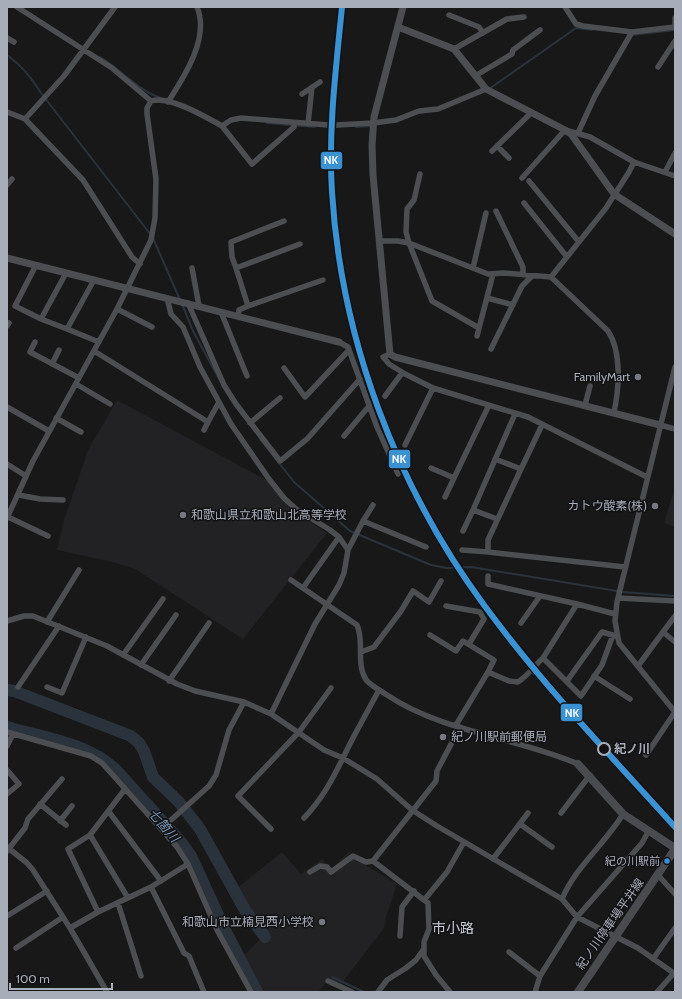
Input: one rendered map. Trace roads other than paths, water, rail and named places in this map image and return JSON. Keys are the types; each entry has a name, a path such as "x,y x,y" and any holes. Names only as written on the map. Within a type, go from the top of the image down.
{"main road":[{"name":"紀ノ川停車場平井線","path":"578,764 590,775 623,814 648,832 675,848 578,992"}],"street":[{"path":"17,7 84,48 112,68 151,101"},
{"path":"25,119 64,76 115,7"},
{"path":"169,101 190,66 196,51 200,24 197,7"},
{"path":"390,354 373,175 373,126 403,7"},
{"path":"565,7 576,24 632,32 675,26 675,18"},
{"path":"449,15 479,27 483,33"},
{"path":"454,49 507,19 524,17"},
{"path":"398,27 454,49 487,90 571,134 614,194 675,234"},
{"path":"476,76 512,54 513,50 540,30"},
{"path":"578,133 595,96 632,32"},
{"path":"7,38 14,42"},
{"path":"658,67 675,41"},
{"path":"302,94 320,82"},
{"path":"308,124 312,87"},
{"path":"337,125 373,126 396,120 419,111 438,109 487,90"},
{"path":"48,536 7,517 49,431 128,288 152,237 155,218 156,179 147,114 147,108 151,101 157,99 169,101 204,116 222,126 252,164 294,125"},
{"path":"7,112 25,119 83,180 132,257 140,264"},
{"path":"492,151 531,113"},
{"path":"222,126 230,120 241,118 294,125 328,125"},
{"path":"565,130 578,133 601,143 634,162 675,176"},
{"path":"522,178 565,130"},
{"path":"497,146 509,158"},
{"path":"665,172 675,153"},
{"path":"551,277 606,208 634,162"},
{"path":"420,174 414,200 407,209 406,232 409,243 432,302 479,328"},
{"path":"7,185 12,179"},
{"path":"529,180 579,242"},
{"path":"524,203 567,257"},
{"path":"496,211 523,266 523,275"},
{"path":"473,268 486,213"},
{"path":"248,306 232,257 231,242 284,221"},
{"path":"380,241 398,240 409,243 488,274 551,277 608,331 612,337 617,351 619,391 614,412"},
{"path":"236,268 300,244"},
{"path":"7,258 344,344 349,350 398,474"},
{"path":"36,266 15,306 41,319 99,342"},
{"path":"192,268 199,306"},
{"path":"41,319 66,273"},
{"path":"477,336 493,274"},
{"path":"491,349 522,286 532,276"},
{"path":"67,329 94,280"},
{"path":"238,316 240,310 248,306 323,280"},
{"path":"167,298 171,314 183,327 200,367 230,424 268,479 284,498 296,508 339,537 348,550"},
{"path":"487,298 513,305"},
{"path":"183,302 224,386 250,423 280,461 308,438 360,379"},
{"path":"117,308 152,327"},
{"path":"221,312 247,376"},
{"path":"35,342 30,352 79,378"},
{"path":"52,364 59,350"},
{"path":"284,368 305,397 349,350"},
{"path":"94,351 208,422"},
{"path":"390,354 383,357 389,364 433,388 489,405 542,425 647,477"},
{"path":"390,354 395,357 614,412 675,429"},
{"path":"543,658 581,696 602,665 615,636 615,614 618,596 675,367"},
{"path":"385,396 402,372"},
{"path":"76,384 110,404"},
{"path":"585,405 590,386"},
{"path":"405,445 433,388"},
{"path":"250,423 280,398"},
{"path":"204,430 219,402"},
{"path":"445,497 489,405"},
{"path":"344,436 370,406"},
{"path":"7,407 49,431"},
{"path":"463,531 515,414"},
{"path":"56,418 81,432"},
{"path":"488,552 488,540 542,425"},
{"path":"496,459 521,469"},
{"path":"7,464 26,476"},
{"path":"431,468 454,478"},
{"path":"19,495 40,499 63,500"},
{"path":"271,714 315,624 339,585 344,574 348,550 373,505"},
{"path":"473,510 498,519"},
{"path":"363,521 426,547"},
{"path":"303,588 339,537"},
{"path":"462,550 625,567"},
{"path":"47,622 79,570"},
{"path":"488,576 488,584 615,614"},
{"path":"291,580 357,625 361,634 361,652 364,673 367,681 408,709 578,764"},
{"path":"361,652 374,647 401,611 413,590 429,602 441,581"},
{"path":"521,623 540,596"},
{"path":"618,596 675,601"},
{"path":"123,655 163,599"},
{"path":"488,672 508,681 518,682 527,676 536,664 543,658 577,604"},
{"path":"446,606 480,612 484,619 469,644"},
{"path":"141,666 176,615"},
{"path":"7,621 24,616 33,616 86,637 123,655 169,681 195,690 244,702 271,714 324,750 343,758 377,779 412,810 562,899 577,916 615,936 674,973 657,992"},
{"path":"638,666 675,616"},
{"path":"169,681 209,623"},
{"path":"18,687 59,626"},
{"path":"567,681 602,632 615,636 675,712 646,755"},
{"path":"662,632 675,642"},
{"path":"373,861 436,781 437,772 458,726 494,660 463,641 456,651 430,635"},
{"path":"47,687 62,693 86,637"},
{"path":"594,676 630,699"},
{"path":"271,829 238,796 299,732 331,688"},
{"path":"304,818 319,803 337,773 343,758 379,690"},
{"path":"163,827 209,786 216,775 228,730 244,702"},
{"path":"7,732 91,756 110,770 125,789 163,827 188,864 217,930 251,992"},
{"path":"7,746 13,734"},
{"path":"7,770 18,784 7,794"},
{"path":"562,813 590,775"},
{"path":"62,779 28,819 25,828 8,849 27,863 47,891 107,992"},
{"path":"98,912 68,849 90,835 125,789"},
{"path":"40,804 66,825"},
{"path":"60,820 72,806"},
{"path":"109,812 161,881"},
{"path":"493,859 528,813"},
{"path":"562,899 571,879 615,828 623,814"},
{"path":"520,824 552,846"},
{"path":"535,992 540,976 577,916 642,843 648,832"},
{"path":"90,835 128,898"},
{"path":"425,899 447,872 464,842"},
{"path":"310,872 320,866 327,867 331,872 353,856 366,862 373,861 425,899 428,903 429,923 423,950 416,960 387,980 378,992"},
{"path":"70,928 98,912 151,887 188,864"},
{"path":"658,875 675,894"},
{"path":"151,887 184,954 189,956 204,992"},
{"path":"7,916 47,891"},
{"path":"400,936 402,907 414,891"},
{"path":"118,903 141,976"},
{"path":"16,948 63,917"},
{"path":"653,959 675,928"},
{"path":"423,950 436,975 450,992"},
{"path":"509,952 540,976"},
{"path":"328,981 352,992"}],"waterway":[{"path":"489,89 576,28 592,30"},
{"path":"632,35 675,30"},
{"path":"7,55 30,77 151,235"},
{"path":"100,57 145,91 161,98"},
{"path":"267,123 315,127"},
{"path":"356,127 371,126"},
{"path":"328,127 337,127"},
{"path":"153,238 180,300"},
{"path":"182,304 193,331 219,379"},
{"path":"260,439 294,482 350,531 431,565 447,568 471,567 623,592 675,596"},
{"path":"7,690 14,691 131,736 139,743 144,751 153,777 179,802 200,829 245,910 265,937"},
{"name":"七箇川","path":"7,727 51,738 80,748 106,762 117,771 181,842 191,856 224,928 257,992"},
{"path":"332,977 364,992"}],"place":[{"name":"FamilyMart","path":"638,377"},
{"name":"カトウ酸素(株)","path":"655,506"},
{"name":"和歌山県立和歌山北高等学校","path":"183,515"},
{"name":"紀ノ川駅前郵便局","path":"443,737"},
{"name":"紀ノ川","path":"604,749"},
{"name":"紀の川駅前","path":"667,861"},
{"name":"和歌山市立楠見西小学校","path":"322,922"}],"district":[{"name":"市小路","path":"453,928"}]}
